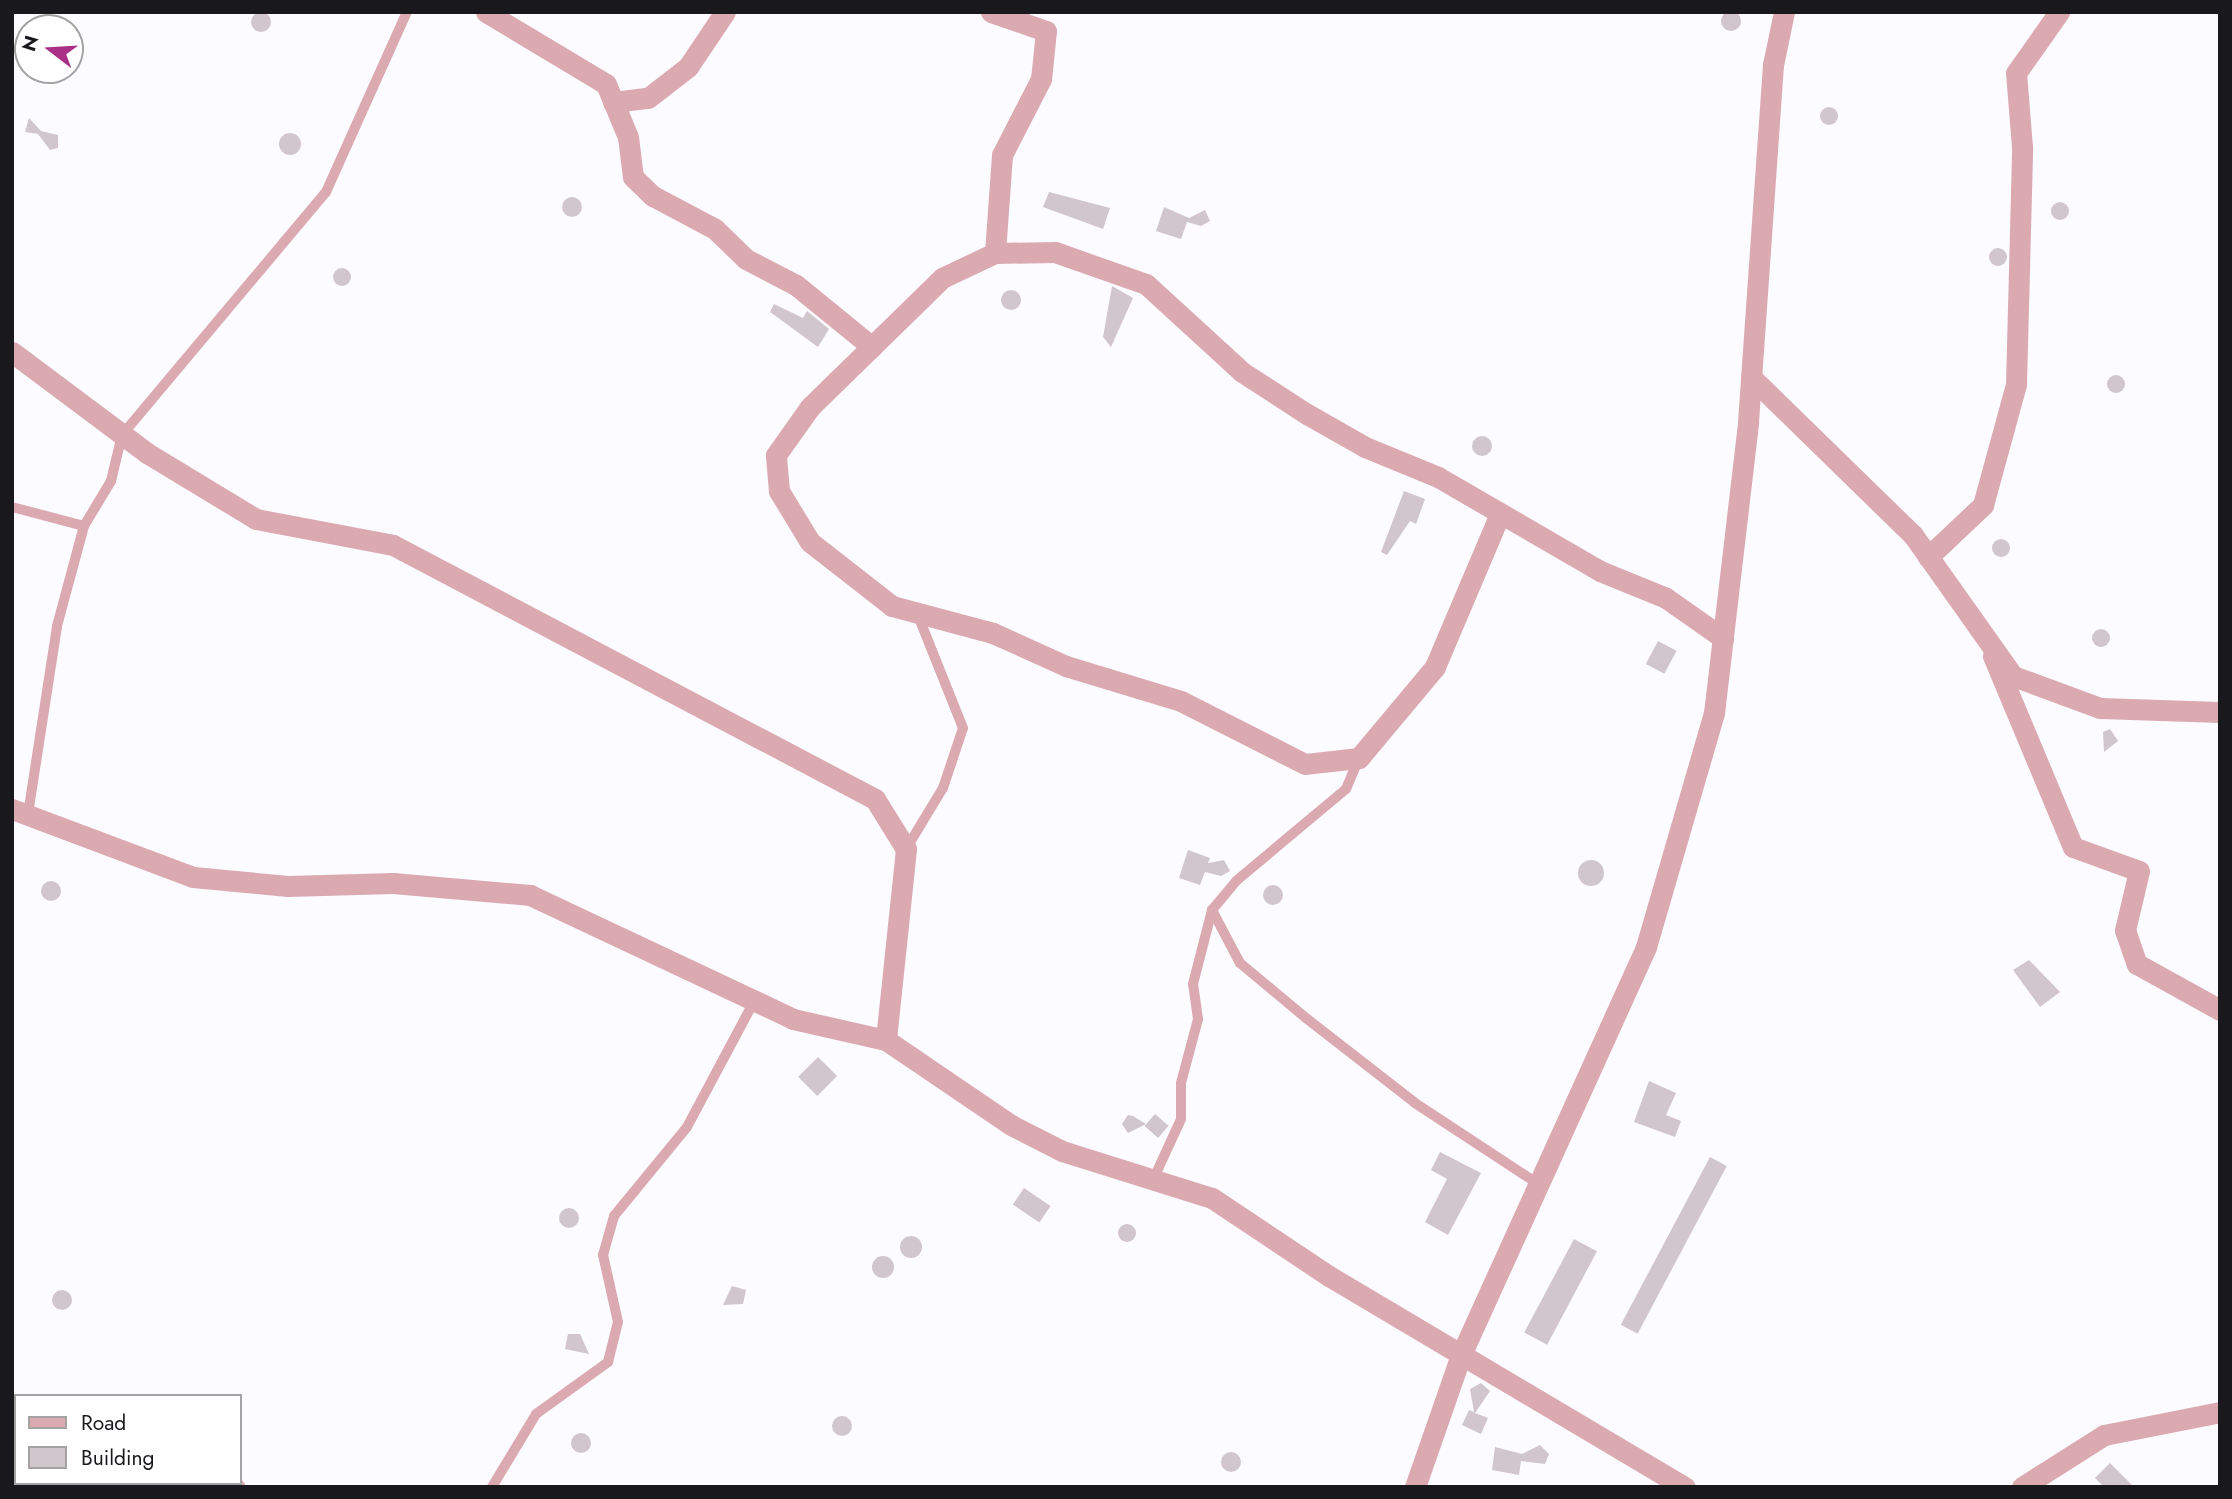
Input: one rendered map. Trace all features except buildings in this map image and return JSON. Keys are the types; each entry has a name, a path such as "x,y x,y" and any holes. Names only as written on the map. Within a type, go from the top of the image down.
{"street":[{"path":"486,12 564,54 606,84 628,137 633,177 653,196 715,229 746,259 796,285 872,347"},
{"path":"613,102 648,98 688,67 725,12"},
{"path":"990,12 1046,31 1041,79 1002,155 995,253"},
{"path":"1415,1487 1461,1355 1646,947 1714,713 1751,377 1773,65 1784,12"},
{"path":"1928,556 1983,505 2016,384 2022,147 2016,73 2059,12"},
{"path":"1499,516 1435,667 1359,758 1305,764 1181,701 1066,666 993,633 892,606 843,572 810,542 779,491 776,455 810,407 942,278 995,253 1055,252 1146,284 1241,372 1365,447 1438,477 1499,516 1666,598 1723,638"},
{"path":"12,352 122,435 256,519 393,545 752,730 875,799 906,849 886,1040"},
{"path":"1751,377 1928,556 2013,676 2100,708 2220,712"},
{"path":"1990,644 2000,682 2034,745 2073,847 2139,871 2124,930 2137,964 2220,1010"},
{"path":"20,811 193,877 288,886 393,883 530,895 756,998 793,1019 886,1040 1011,1125 1062,1151 1212,1198 1461,1355 1685,1487"},
{"path":"2022,1487 2104,1435 2220,1412"}],"lane":[{"path":"20,811 57,626 85,526 111,481 122,435 326,192 407,12"},
{"path":"12,507 85,526"},
{"path":"906,849 943,788 963,728 917,613"},
{"path":"1153,1180 1181,1119 1181,1083 1198,1019 1193,984 1212,910 1236,881 1346,789 1359,758"},
{"path":"1212,910 1240,963 1296,1010 1415,1103 1540,1185"},
{"path":"492,1487 536,1414 608,1362 618,1322 603,1255 614,1216 687,1127 756,998"}]}
